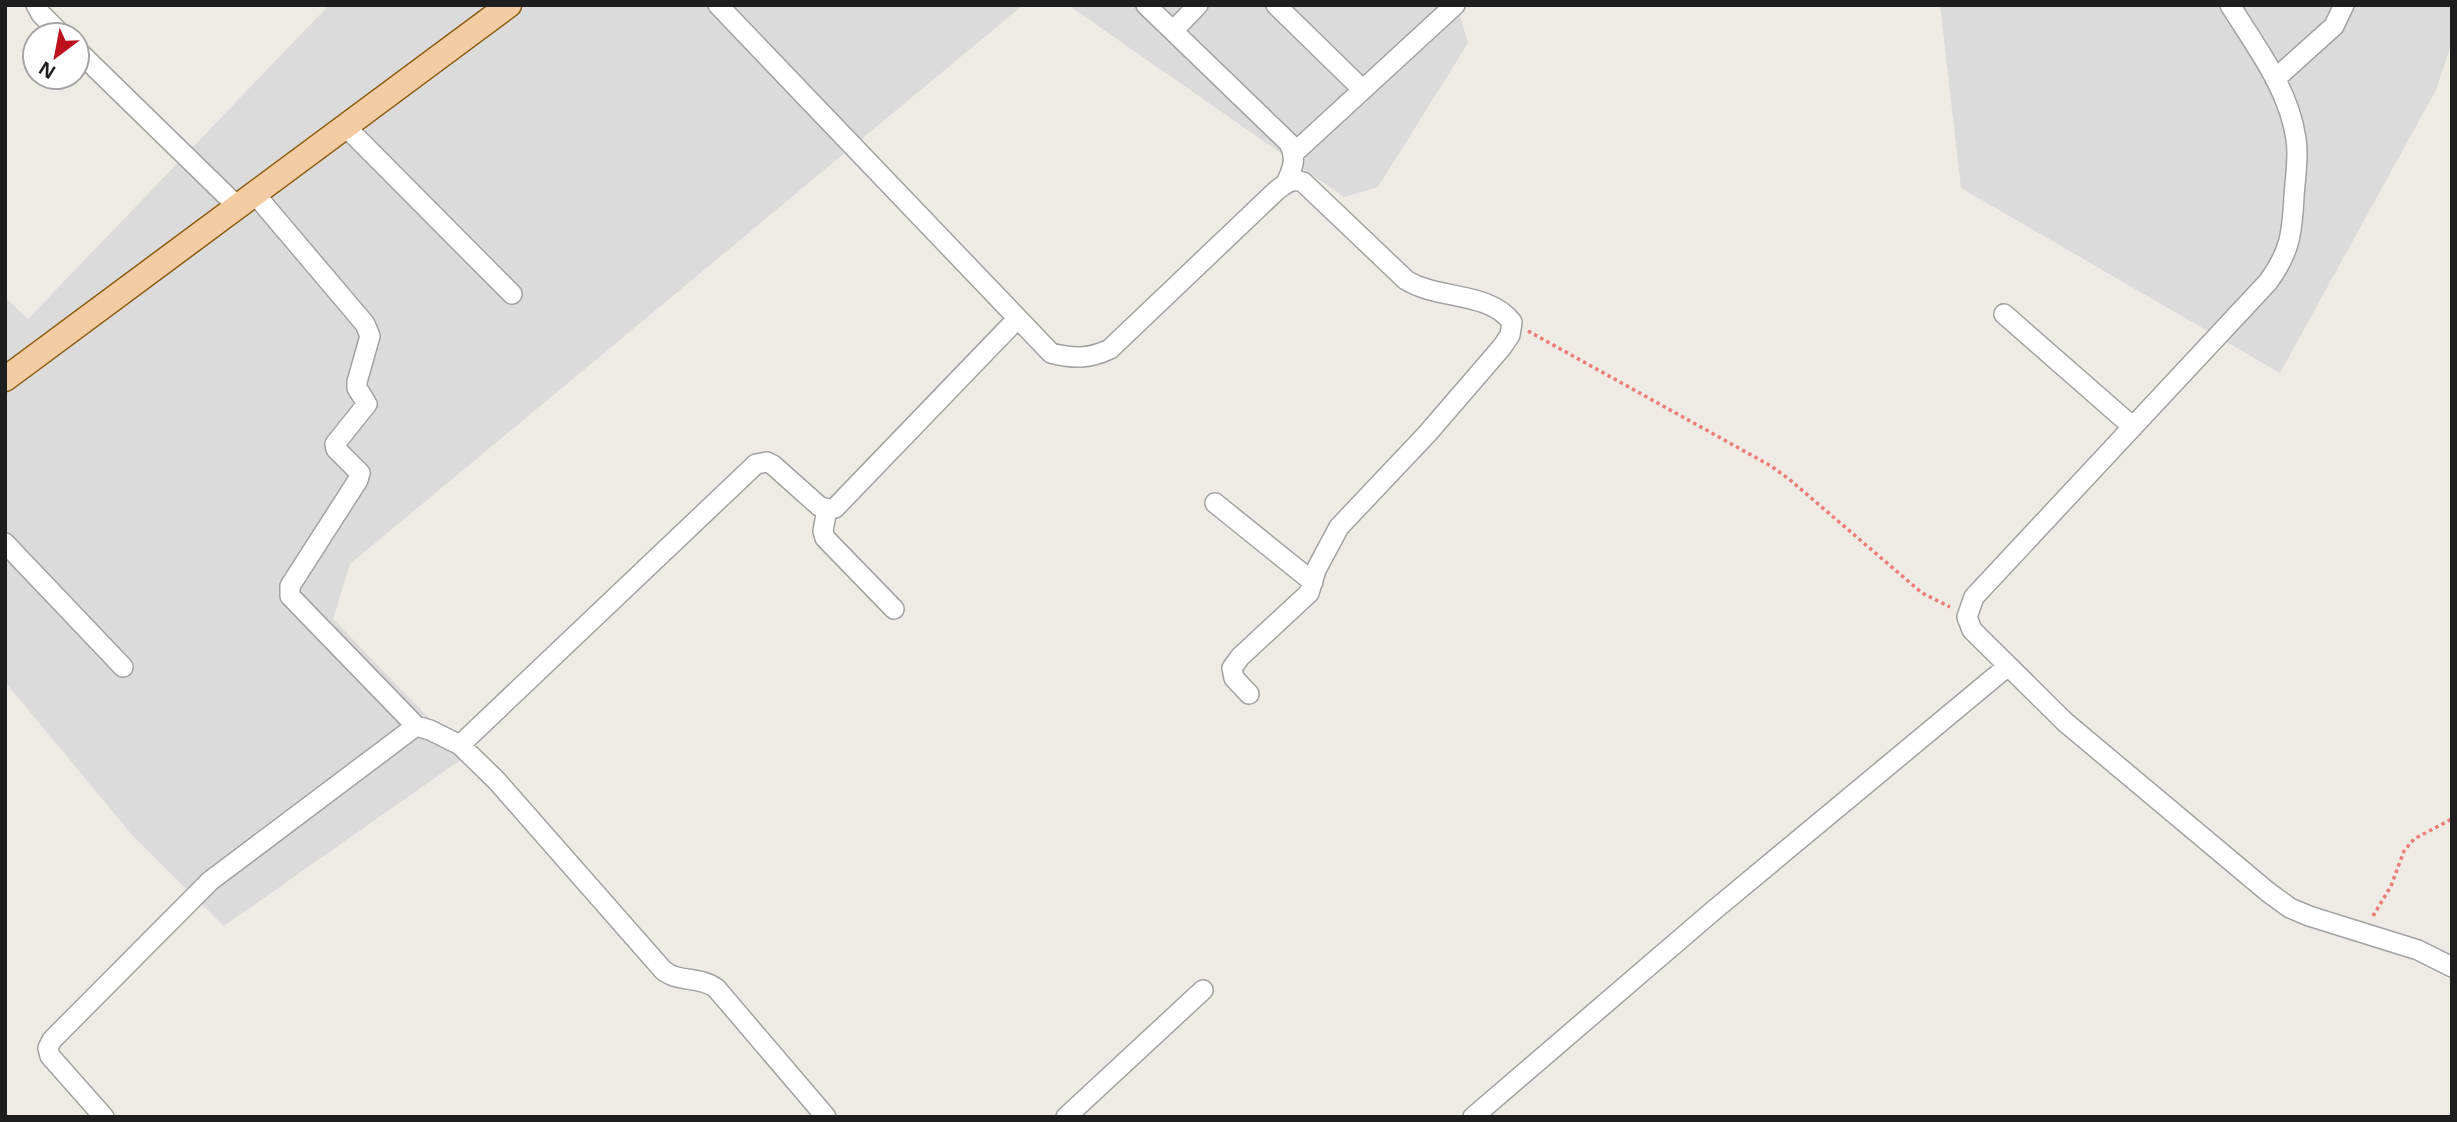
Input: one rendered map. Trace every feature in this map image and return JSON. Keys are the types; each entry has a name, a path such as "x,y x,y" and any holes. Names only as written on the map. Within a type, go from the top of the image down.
{"main road":[{"path":"5,379 509,5"}],"street":[{"path":"36,5 48,21"},
{"path":"718,5 1017,319 1051,353 1071,359 1094,356 1110,349 1286,183 1294,164 1294,153 1289,143 1146,5"},
{"path":"1173,31 1198,5"},
{"path":"1276,5 1362,89"},
{"path":"1294,153 1455,5"},
{"path":"2230,5 2275,79 2291,115 2297,141 2293,226 2282,264 1974,597 1967,617 1972,630 2064,722 2290,908 2418,950 2452,967"},
{"path":"2275,79 2334,26 2344,5"},
{"path":"91,62 246,200 365,324 370,336 357,382 357,388 367,404 335,443 336,449 360,473 358,480 290,586 290,596 416,726 460,745 496,780 663,970 671,977 709,983 716,988 826,1117"},
{"path":"345,126 512,294"},
{"path":"1249,694 1234,678 1232,668 1240,657 1309,593 1316,570 1339,527 1427,434 1502,347 1510,335 1512,322 1505,313 1491,305 1415,286 1406,281 1303,182 1296,180 1286,183"},
{"path":"2004,314 2133,426"},
{"path":"460,745 756,464 773,465 819,506 835,508 1017,319"},
{"path":"1215,503 1313,582"},
{"path":"827,509 823,531 825,538 894,609"},
{"path":"5,542 122,667"},
{"path":"1472,1117 1713,911 2008,666"},
{"path":"104,1117 50,1056 48,1048 52,1040 210,881 416,726"},
{"path":"1066,1117 1203,990"}],"path":[{"path":"1512,322 1771,467 1789,479 1922,593 1952,608 1969,605"},
{"path":"2362,932 2392,886 2404,851 2414,839 2452,819"}],"shaded area":[{"path":"329,5 1023,5 350,564 333,619 466,756 224,926 132,835 5,682 5,297 28,319"},
{"path":"1068,5 1457,5 1468,43 1378,187 1344,197"},
{"path":"1940,5 2452,5 2452,42 2436,90 2280,373 1961,188"}]}
